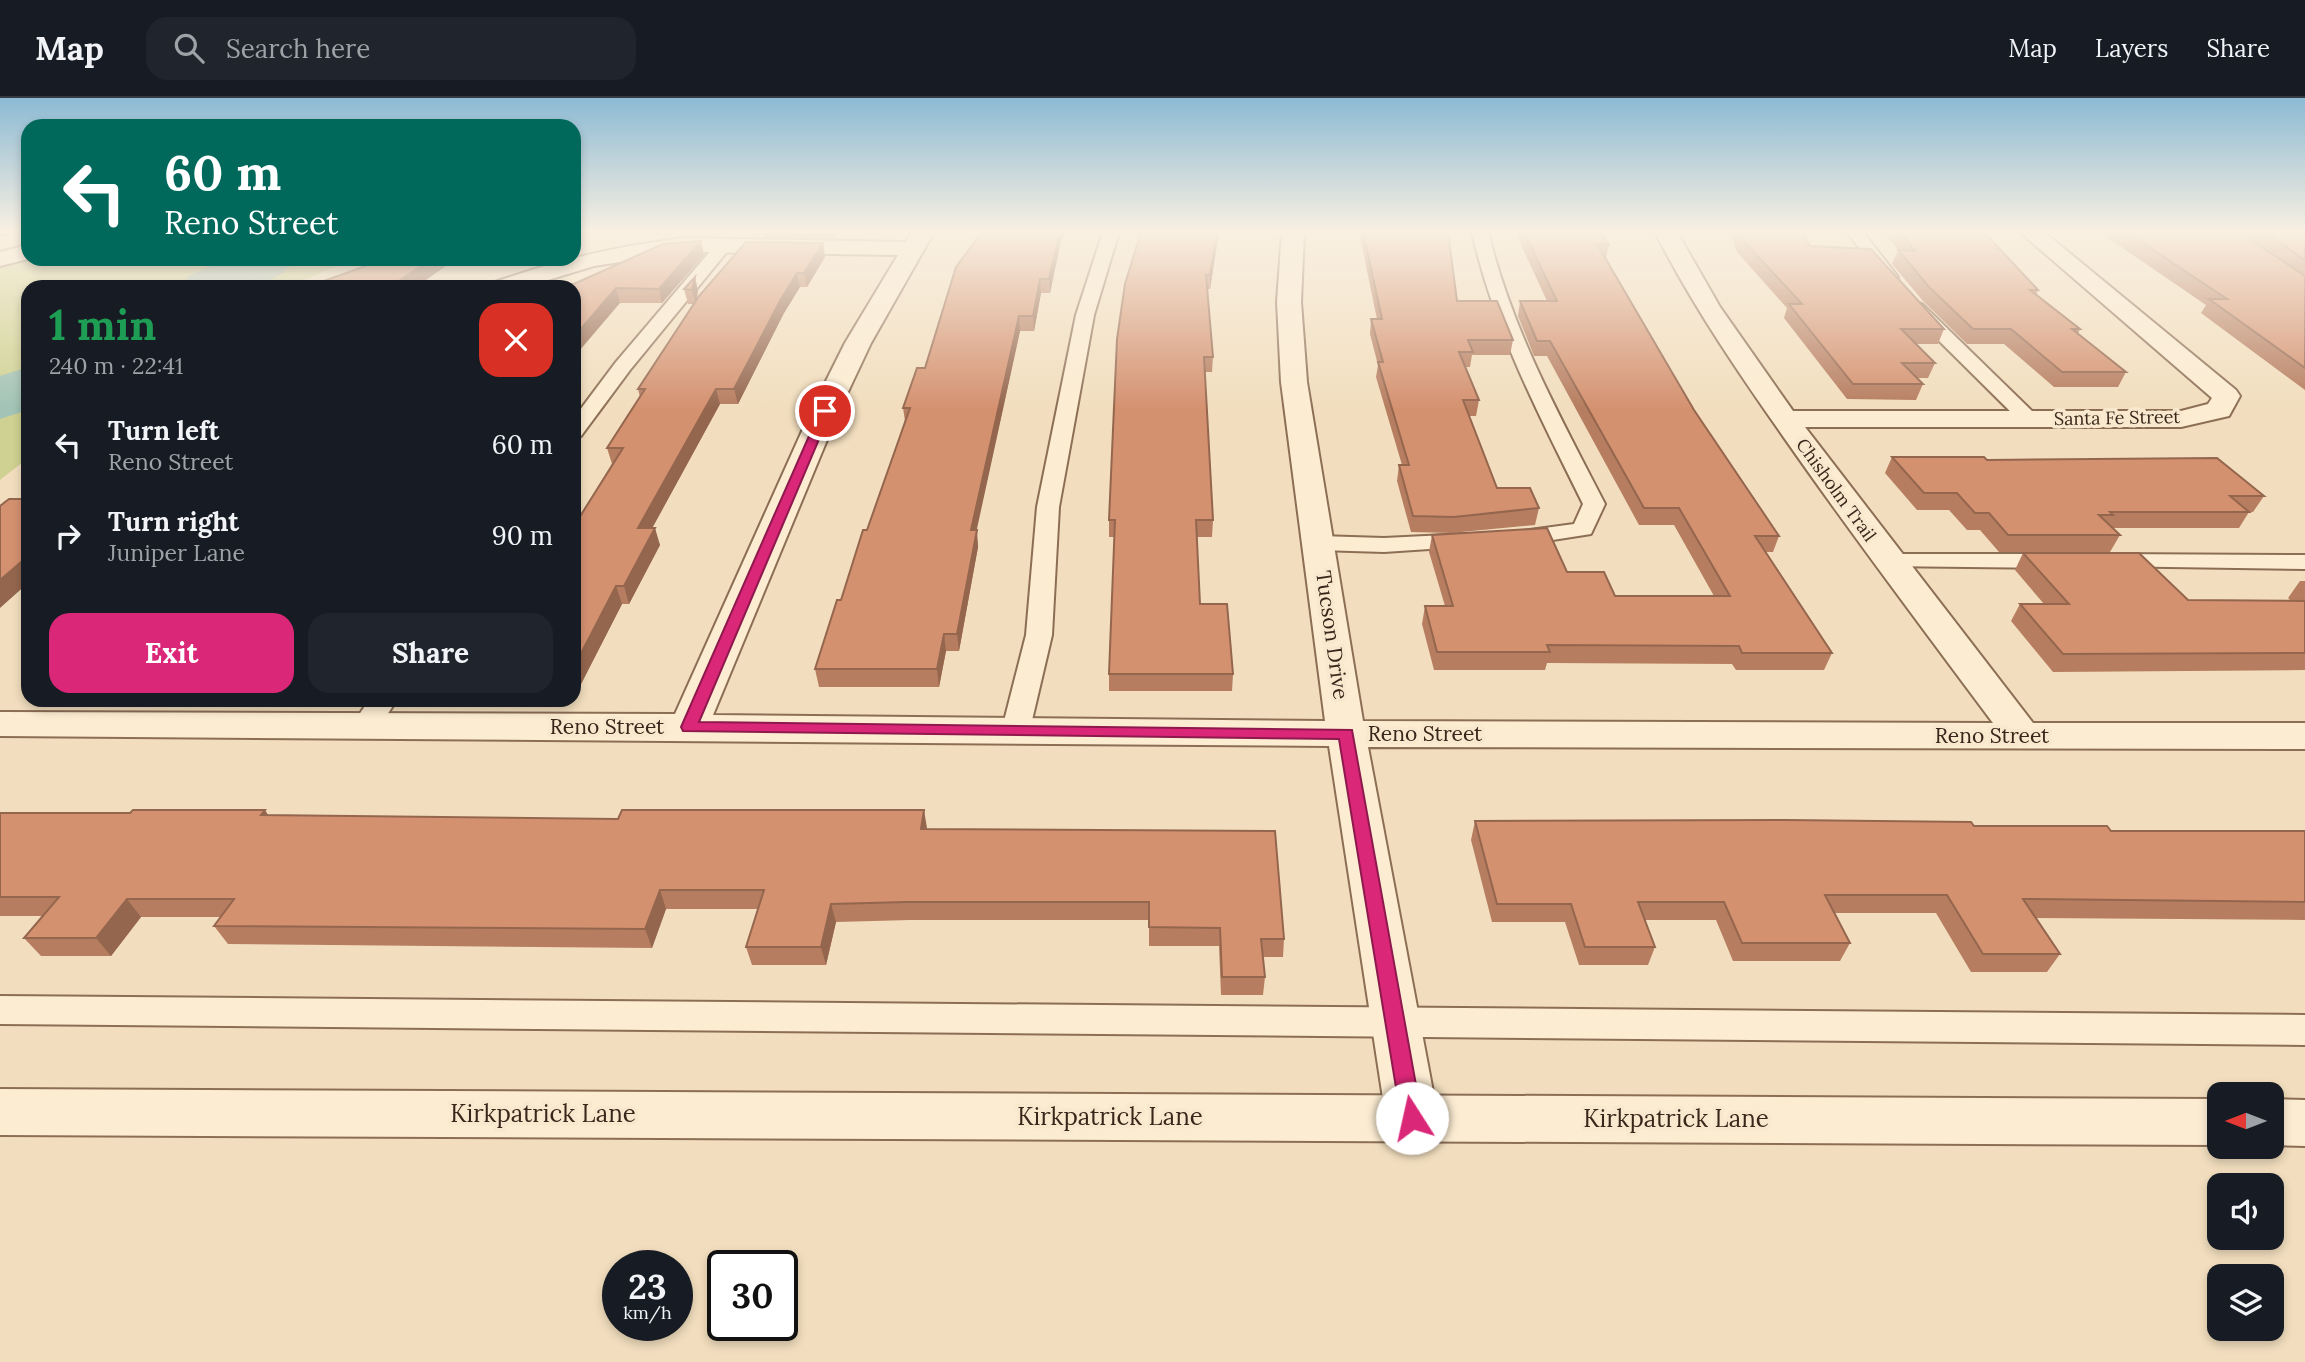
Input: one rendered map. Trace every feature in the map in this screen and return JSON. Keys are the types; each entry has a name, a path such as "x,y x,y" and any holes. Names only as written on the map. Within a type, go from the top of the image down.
{"street":[{"path":"688,727 825,411 858,343 888,291"},
{"name":"Tucson Drive","path":"1290,291 1294,382 1346,734 1412,1118"},
{"name":"Chisholm Trail","path":"1699,291 1757,383 1888,561 2023,736"},
{"name":"Santa Fe Street","path":"1785,419 2181,419 2219,410 2226,396 2101,291"},
{"name":"Reno Street","path":"31,716 375,712 688,727 1015,733 2305,736"},
{"name":"Kirkpatrick Lane","path":"0,1112 2207,1122"},
{"path":"2284,1122 2305,1123"}],"lane":[{"path":"581,422 622,366 685,291"},
{"path":"1015,733 1039,635 1048,507 1085,315 1093,291"},
{"path":"1319,543 1384,545 1542,537 1583,529 1594,504 1516,354 1494,291"},
{"path":"1902,291 1930,324 2029,419"},
{"path":"1888,561 2305,562"},
{"path":"0,1010 2305,1030"}],"green space":[{"path":"0,291 21,291 21,464 0,480"}],"building":[{"path":"581,291 613,291 581,329"},
{"path":"703,291 786,291 734,389 716,389 638,528 655,528 624,586 616,586 581,654 581,515 623,448 607,448 645,389 638,389"},
{"path":"949,291 1038,291 1033,316 1019,316 971,530 977,530 957,634 944,634 937,669 815,669 837,600 841,600 863,530 867,530 910,408 903,408 917,368 925,368"},
{"path":"1124,291 1207,291 1213,357 1204,357 1213,520 1196,520 1200,604 1227,604 1233,674 1109,674 1115,520 1109,520 1117,339"},
{"path":"1376,291 1456,291 1457,301 1497,301 1513,340 1468,340 1473,352 1459,352 1479,400 1463,400 1497,488 1530,488 1539,508 1454,517 1413,516 1399,465 1409,465 1378,362 1383,362 1371,319 1382,319"},
{"path":"1552,291 1624,291 1694,410 1779,536 1755,536 1832,653 1742,653 1739,646 1547,645 1550,652 1437,652 1425,606 1453,606 1432,535 1547,528 1567,572 1604,572 1615,596 1730,596 1679,508 1644,508 1550,341 1537,341 1520,301 1557,301"},
{"path":"1790,291 1909,291 1944,329 1901,329 1935,363 1902,363 1923,384 1853,384 1789,304 1802,304"},
{"path":"1933,291 2031,291 2080,329 2072,329 2126,372 2062,372 2011,329 1973,329"},
{"path":"2215,291 2305,291 2305,368 2209,299 2227,299"},
{"path":"1892,457 1984,457 1987,460 2217,458 2264,496 2230,496 2249,512 2110,512 2113,515 2099,515 2120,535 2008,535 1989,513 1975,513 1957,493 1924,493"},
{"path":"9,499 21,499 21,562 0,580 0,506"},
{"path":"2023,553 2139,553 2188,600 2305,601 2305,653 2063,654 2020,604 2069,604"},
{"path":"133,810 265,810 261,815 618,819 622,810 924,810 921,829 1275,831 1284,939 1261,939 1265,977 1222,977 1220,928 1149,927 1149,902 907,902 831,904 821,947 746,947 764,890 660,890 645,929 214,926 234,899 127,899 96,938 24,938 59,897 0,897 0,813 130,813"},
{"path":"1475,821 1971,822 1974,826 2107,826 2111,831 2305,831 2305,902 2023,899 2060,954 1983,954 1947,895 1825,895 1850,943 1742,943 1724,902 1638,902 1655,947 1585,947 1571,904 1497,904"}],"waterway":[{"path":"0,400 21,390"}],"route":[{"path":"825,411 688,727 1015,733 1346,734 1412,1118"}]}
